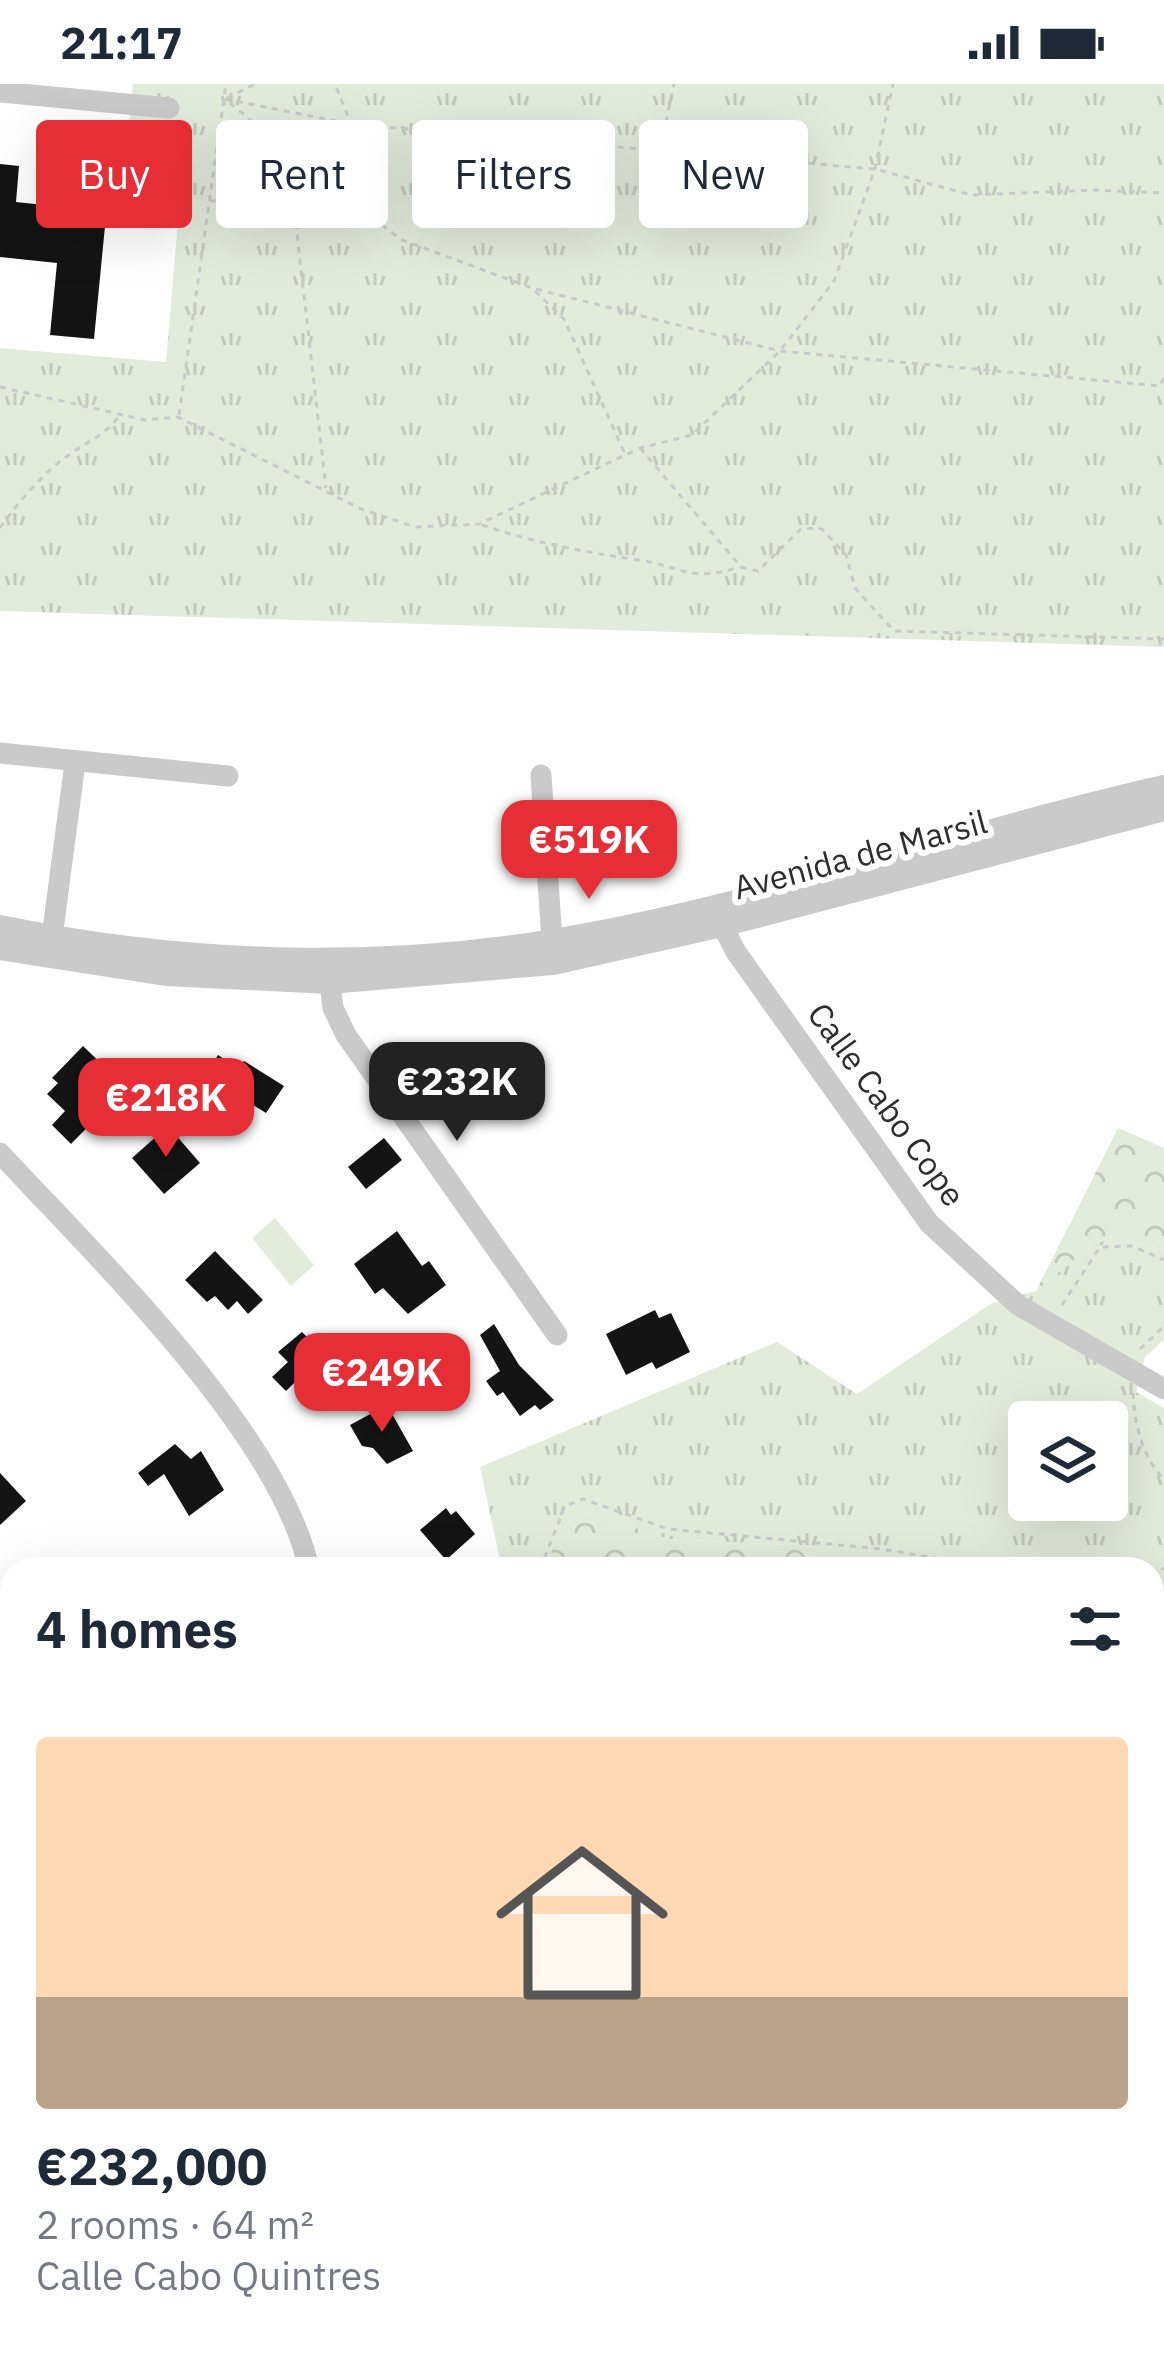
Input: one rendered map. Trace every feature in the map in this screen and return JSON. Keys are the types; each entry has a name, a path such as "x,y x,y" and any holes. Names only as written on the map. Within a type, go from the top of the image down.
{"street":[{"path":"0,92 169,108"},
{"path":"0,753 228,776"},
{"path":"51,948 75,763"},
{"path":"542,775 553,952"},
{"name":"Avenida de Marsil","path":"0,949 170,954 328,971 553,952 1157,806"},
{"name":"Calle Cabo Cope","path":"717,915 929,1223 1018,1305 1164,1389"},
{"name":"Avenida de Marsil","path":"0,927 51,948"},
{"path":"328,971 346,1035 557,1335"},
{"path":"0,1153 214,1392 260,1459 306,1557"}],"path":[{"path":"178,417 226,84"},
{"path":"226,99 255,84"},
{"path":"334,84 349,120"},
{"path":"667,120 674,84"},
{"path":"479,524 640,448 692,435 780,351 834,281 875,169 893,84"},
{"path":"226,99 331,120"},
{"path":"226,99 251,120"},
{"path":"388,127 639,146"},
{"path":"808,162 875,169 971,195 1092,190 1164,194"},
{"path":"210,201 216,201"},
{"path":"296,228 326,491"},
{"path":"386,228 402,240 532,288 780,351 1160,386 1164,377"},
{"path":"532,288 564,320 626,455"},
{"path":"0,387 145,420 178,417 326,491 415,527 479,524 535,543 646,561 674,573 708,577 742,567 758,571 802,528 822,529 846,555 855,589 894,631 1164,639"},
{"path":"0,528 26,490 45,481 60,460 107,432 121,414"},
{"path":"640,448 742,567"},
{"path":"1056,1327 1064,1297 1100,1247 1132,1246 1164,1260"},
{"path":"545,1557 565,1506 584,1499 668,1529 928,1557"}],"green space":[{"path":"133,84 1164,84 1164,647 0,611 0,348 166,362 177,228 192,228 192,120 130,120"},
{"path":"1118,1128 1164,1148 1164,1250 1113,1236 1088,1248 1036,1291"},
{"path":"275,1218 314,1265 291,1286 252,1238"},
{"path":"1113,1236 1164,1250 1164,1340 1145,1357 1136,1392 1164,1408 1164,1557 810,1557 790,1545 668,1539 580,1509 553,1542 551,1557 499,1557 480,1467 777,1342 857,1394 992,1303 1036,1291 1088,1248"},
{"path":"580,1509 668,1539 790,1545 810,1557 551,1557 553,1542"}],"building":[{"path":"0,164 19,166 16,202 36,204 36,228 105,228 94,339 50,335 57,263 0,257"},
{"path":"83,1046 113,1075 109,1080 118,1096 71,1144 52,1125 65,1111 47,1094 58,1083 52,1078"},
{"path":"218,1055 238,1068 244,1061 284,1086 266,1113 206,1075"},
{"path":"168,1126 200,1163 164,1194 132,1158"},
{"path":"384,1138 402,1160 366,1189 348,1167"},
{"path":"397,1231 422,1266 429,1261 446,1285 408,1314 383,1288 375,1294 354,1264"},
{"path":"215,1251 263,1300 248,1314 237,1301 228,1310 215,1296 207,1302 185,1280"},
{"path":"655,1310 659,1318 671,1313 690,1352 656,1369 652,1362 626,1375 606,1334"},
{"path":"494,1324 519,1365 554,1400 540,1410 535,1405 520,1416 503,1392 497,1396 486,1381 500,1371 480,1335"},
{"path":"302,1332 311,1341 317,1335 329,1348 323,1354 332,1363 314,1388 301,1376 286,1391 272,1377 288,1362 278,1352"},
{"path":"387,1405 413,1451 387,1464 373,1448 362,1446 350,1425"},
{"path":"175,1444 191,1459 201,1451 224,1490 189,1516 164,1474 148,1486 138,1473"},
{"path":"0,1473 26,1501 0,1525"},
{"path":"446,1508 451,1515 456,1511 475,1534 443,1557 420,1530"}]}
